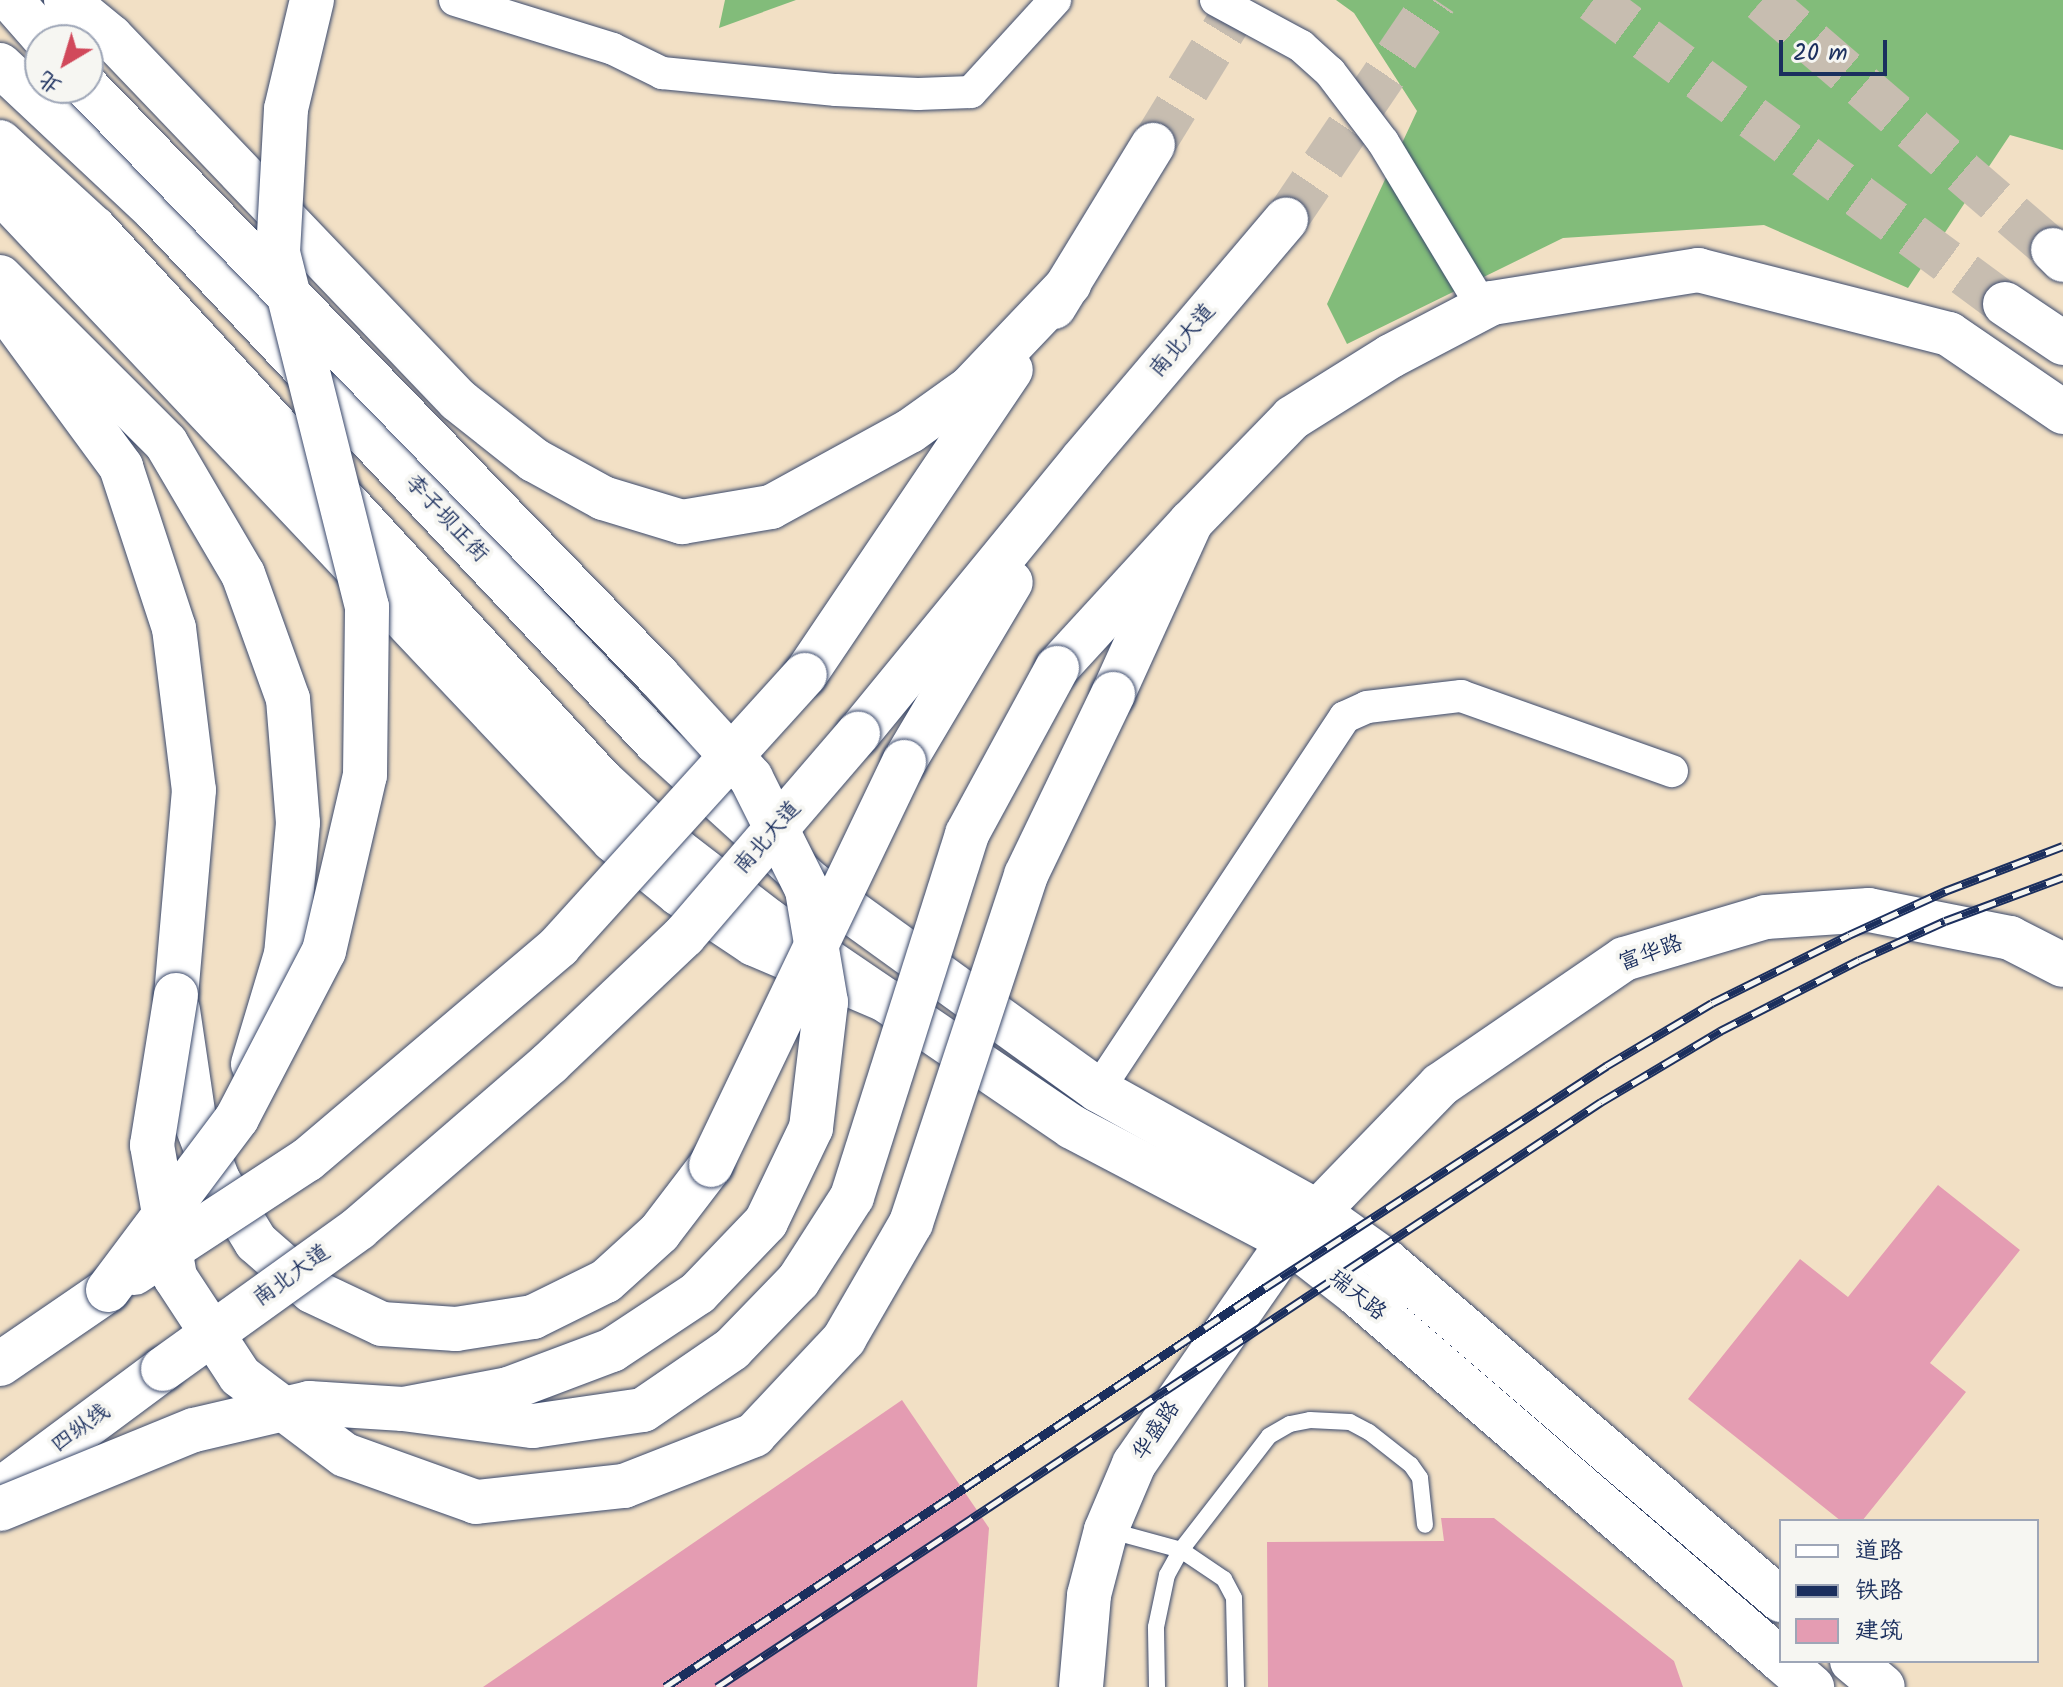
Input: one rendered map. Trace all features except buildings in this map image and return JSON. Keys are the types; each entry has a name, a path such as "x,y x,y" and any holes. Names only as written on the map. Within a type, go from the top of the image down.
{"main road":[{"path":"11,0 32,24"},
{"path":"66,0 111,37 458,400 534,460 603,498 682,522 771,507 910,431 970,388 1069,284"},
{"path":"108,1290 237,1118 324,951 365,775 367,607 278,252 286,109 312,0"},
{"name":"李子坝正街","path":"0,65 155,210 656,742 811,883 910,955"},
{"path":"104,104 658,676 751,778 807,890 826,1002 811,1128 766,1222 698,1293 612,1350 508,1389 403,1409"},
{"path":"0,142 94,228 601,780 678,851 769,921 885,1000"},
{"path":"0,1364 307,1160 559,946 805,675 1069,284 1153,145"},
{"path":"0,191 613,840 679,894 754,944 885,1000"},
{"name":"南北大道","path":"163,1369 359,1228 550,1063 684,936 858,734 1083,459 1286,220"},
{"path":"0,1509 194,1430 309,1403 403,1409 533,1426 643,1410 732,1349 798,1281 852,1197 967,834 1057,668 1292,418 1391,356 1492,303 1698,270 1949,334 2063,412"},
{"path":"0,277 166,443 243,574 288,699 298,823 286,954 237,1118"},
{"path":"0,302 121,467 174,628 194,790 176,995 152,1145 175,1277 240,1376 345,1455 476,1502 624,1486 754,1435 844,1339 911,1223 1026,875 1191,522"},
{"path":"2005,304 2063,343"},
{"path":"176,995 194,1118 218,1180 256,1242 312,1291 382,1324 456,1329 533,1317 606,1281 659,1233 711,1165 904,762 1083,459"},
{"name":"富华路","path":"1302,1226 1440,1085 1624,959 1766,917 1869,910 2010,938 2063,965"},
{"name":"瑞天路","path":"910,955 1098,1090 1302,1226 1357,1294 1779,1659"},
{"name":"瑞天路","path":"885,1000 1072,1127 1386,1261 1779,1598"},
{"name":"华盛路","path":"1081,1687 1089,1595 1106,1530 1134,1464 1302,1226"},
{"name":"四纵线","path":"0,1490 163,1369"},
{"name":"瑞天路","path":"1783,1663 1812,1687"},
{"path":"1854,1663 1883,1687"}],"street":[{"path":"455,0 613,49 662,73 836,90 918,94 971,92 1055,0"},
{"path":"1216,0 1301,46 1330,72 1383,142 1483,308"},
{"path":"1098,1090 1345,717 1367,707 1461,696 1672,771"}],"lane":[{"path":"1157,1687 1160,1601 1167,1575 1181,1550 1269,1436 1290,1424 1310,1420 1350,1422 1369,1432 1411,1465 1420,1478 1425,1525"},
{"path":"1106,1530 1181,1550 1224,1579 1234,1598 1236,1687"}],"green space":[{"path":"725,0 796,0 719,28"},
{"path":"1336,0 2063,0 2063,150 2010,135 1908,288 1764,225 1563,238 1347,344 1327,304 1417,111 1354,13"}],"tunnel":[{"path":"1153,145 1242,0"},
{"path":"1286,220 1435,0"},
{"path":"1593,0 2005,304"},
{"path":"1762,0 2053,250"}],"railway":[{"path":"665,1687 1266,1287 1606,1066 1712,1003 1849,935 1945,891 2063,846"},
{"path":"717,1687 1601,1102 1720,1031 1859,960 1945,921 2063,877"}]}
